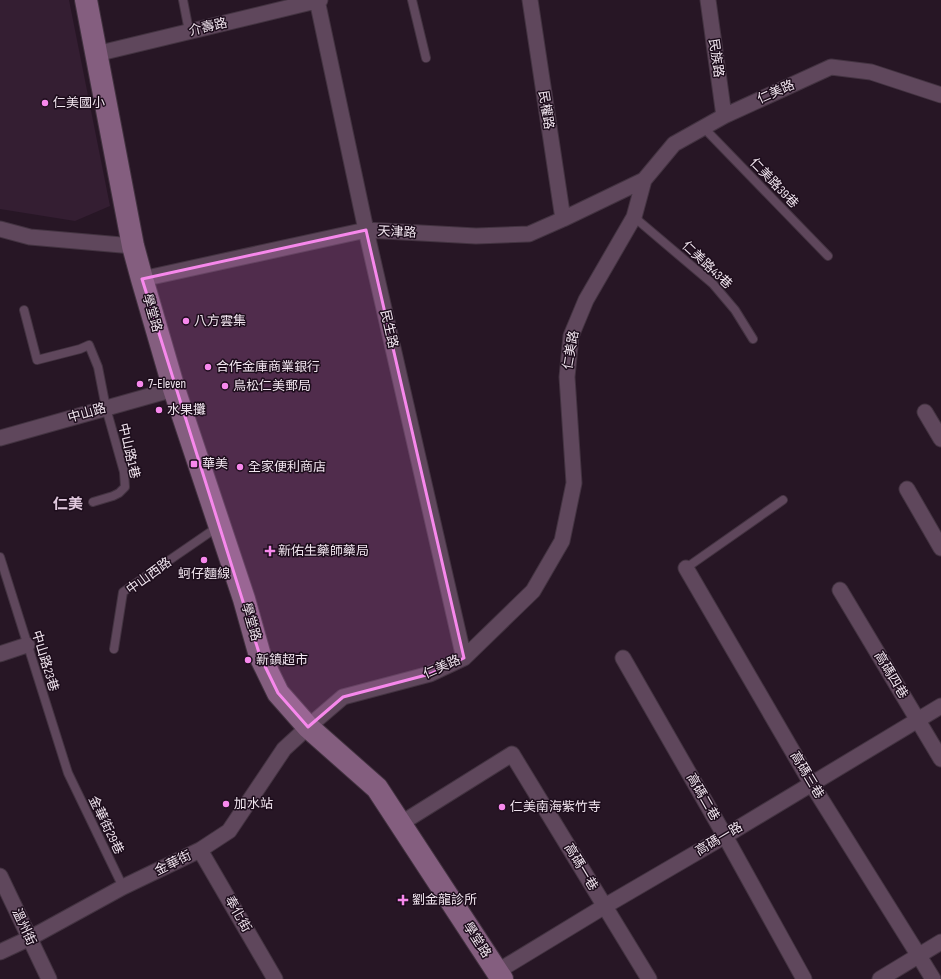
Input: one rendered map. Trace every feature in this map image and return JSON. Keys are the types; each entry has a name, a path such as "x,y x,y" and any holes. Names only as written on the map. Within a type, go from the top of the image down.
{"street":[{"name":"學堂路","path":"86,0 134,246 142,279 174,388 244,599 260,656 278,693 308,727 376,788 500,975"},
{"name":"介壽路","path":"96,54 318,0"},
{"name":"民生路","path":"318,0 366,230 464,658"},
{"name":"民權路","path":"530,0 563,219"},
{"name":"民族路","path":"708,0 724,116"},
{"name":"仁美路","path":"308,727 343,697 430,674 464,658 534,592 562,541 574,483 567,377 571,336 586,300 634,216 644,180 674,144 724,116 830,67 872,72 941,94"},
{"name":"天津路","path":"142,279 366,230 476,236 529,234 644,180"},
{"path":"0,229 30,237 134,246"},
{"name":"中山路","path":"0,438 174,388"},
{"path":"925,412 941,440"},
{"path":"907,490 941,548"},
{"name":"高碼三巷","path":"686,568 811,783 932,979"},
{"name":"高碼四巷","path":"840,590 941,759"},
{"path":"0,654 27,645"},
{"name":"高碼二巷","path":"623,658 725,836 804,979"},
{"name":"高碼一路","path":"500,975 605,906 725,836 941,706"},
{"name":"金華街","path":"0,952 30,938 123,887 200,850 229,831 284,749 308,727"},
{"name":"高碼一巷","path":"400,824 512,754 649,979"},
{"name":"奉化街","path":"200,850 276,979"},
{"name":"溫州街","path":"0,876 49,979"},
{"path":"880,979 941,942"}],"lane":[{"path":"183,0 189,31"},
{"path":"412,0 426,58"},
{"name":"仁美路39巷","path":"703,127 828,256"},
{"name":"仁美路43巷","path":"634,216 713,284 735,310 754,339"},
{"path":"24,310 37,360 80,349 89,345 98,367 106,408"},
{"name":"中山路1巷","path":"93,502 113,496 119,493 125,486 124,472 106,408"},
{"path":"686,568 783,500"},
{"name":"中山西路","path":"114,649 124,592 220,526"},
{"name":"中山路23巷","path":"0,557 68,773"},
{"name":"金華街29巷","path":"68,773 123,887"}],"highlighted area":[{"path":"366,230 464,658 430,674 343,697 308,727 278,693 260,656 142,279"}],"shaded area":[{"name":"仁美國小","path":"0,0 69,0 110,206 75,221 0,209"}],"place":[{"name":"仁美國小","path":"45,103"},
{"name":"八方雲集","path":"186,321"},
{"name":"合作金庫商業銀行","path":"208,367"},
{"name":"7-Eleven","path":"140,384"},
{"name":"鳥松仁美郵局","path":"225,386"},
{"name":"水果攤","path":"159,410"},
{"name":"華美","path":"194,464"},
{"name":"全家便利商店","path":"240,467"},
{"name":"新佑生藥師藥局","path":"270,551"},
{"name":"蚵仔麵線","path":"204,560"},
{"name":"新鎮超市","path":"248,660"},
{"name":"加水站","path":"226,804"},
{"name":"仁美南海紫竹寺","path":"502,807"},
{"name":"劉金龍診所","path":"403,900"}],"district":[{"name":"仁美","path":"68,504"}]}
